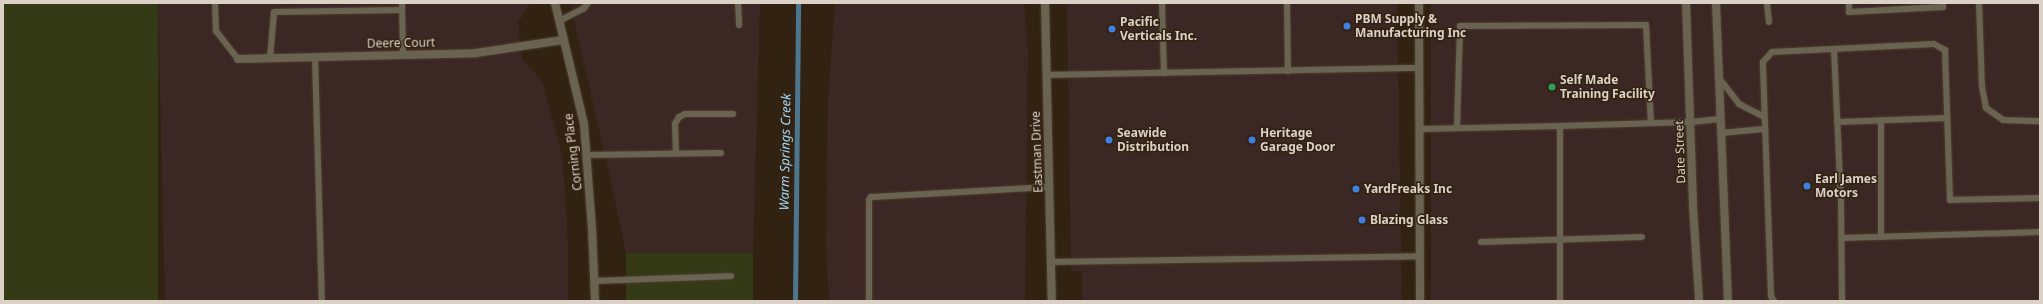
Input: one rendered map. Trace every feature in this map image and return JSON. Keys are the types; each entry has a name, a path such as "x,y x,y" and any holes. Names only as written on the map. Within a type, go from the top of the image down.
{"street":[{"name":"Corning Place","path":"555,3 584,124 595,280 595,301"},
{"name":"Eastman Drive","path":"1045,3 1052,301"},
{"path":"1420,3 1420,301"},
{"name":"Date Street","path":"1686,3 1699,301"},
{"path":"1716,3 1728,301"},
{"name":"Deere Court","path":"238,59 476,53 563,40"}],"lane":[{"path":"215,3 216,32 238,59"},
{"path":"559,21 584,8 588,3"},
{"path":"738,3 739,25"},
{"path":"1162,3 1164,73"},
{"path":"1287,3 1288,71"},
{"path":"1767,3 1769,22"},
{"path":"1849,3 1849,12 1943,7 1943,3"},
{"path":"1979,3 1982,87 1986,108 2003,120 2040,121"},
{"path":"270,58 274,12 402,6 403,56"},
{"path":"1457,128 1460,26 1646,25 1651,123"},
{"path":"1774,301 1770,296 1763,62 1772,52 1934,44 1945,50 1950,200 2040,198"},
{"path":"1834,49 1842,301"},
{"path":"315,56 322,301"},
{"path":"1047,75 1420,68"},
{"path":"1719,78 1739,104 1764,117"},
{"path":"676,154 675,124 679,117 685,114 733,114"},
{"path":"1837,122 1947,118"},
{"path":"1421,129 1691,122 1720,119"},
{"path":"1881,120 1881,237"},
{"path":"1560,126 1560,301"},
{"path":"1721,133 1764,129"},
{"path":"586,155 721,153"},
{"path":"869,301 869,200 871,197 1050,187"},
{"path":"1841,238 2040,232"},
{"path":"1481,242 1560,241 1642,237"},
{"path":"1052,262 1419,256"},
{"path":"595,280 731,276"}],"shaded area":[{"path":"158,3 529,3 529,6 518,23 522,59 543,82 563,160 568,244 568,301 165,301"},
{"path":"570,3 760,3 753,253 626,253"},
{"path":"835,3 1024,3 1028,52 1025,301 829,301 826,243 828,99"},
{"path":"1067,3 1397,3 1402,301 1082,301 1082,271 1071,271"},
{"path":"1431,3 2040,3 2040,301 1431,301"}],"green space":[{"path":"3,3 158,3 158,301 3,301"},
{"path":"626,253 753,253 753,301 626,301"}],"waterway":[{"name":"Warm Springs Creek","path":"795,301 798,3"}],"place":[{"name":"PBM Supply & Manufacturing Inc","path":"1347,26"},
{"name":"Pacific Verticals Inc.","path":"1112,29"},
{"name":"Self Made Training Facility","path":"1552,87"},
{"name":"Seawide Distribution","path":"1109,140"},
{"name":"Heritage Garage Door","path":"1252,140"},
{"name":"Earl James Motors","path":"1807,186"},
{"name":"YardFreaks Inc","path":"1356,189"},
{"name":"Blazing Glass","path":"1362,220"}]}
